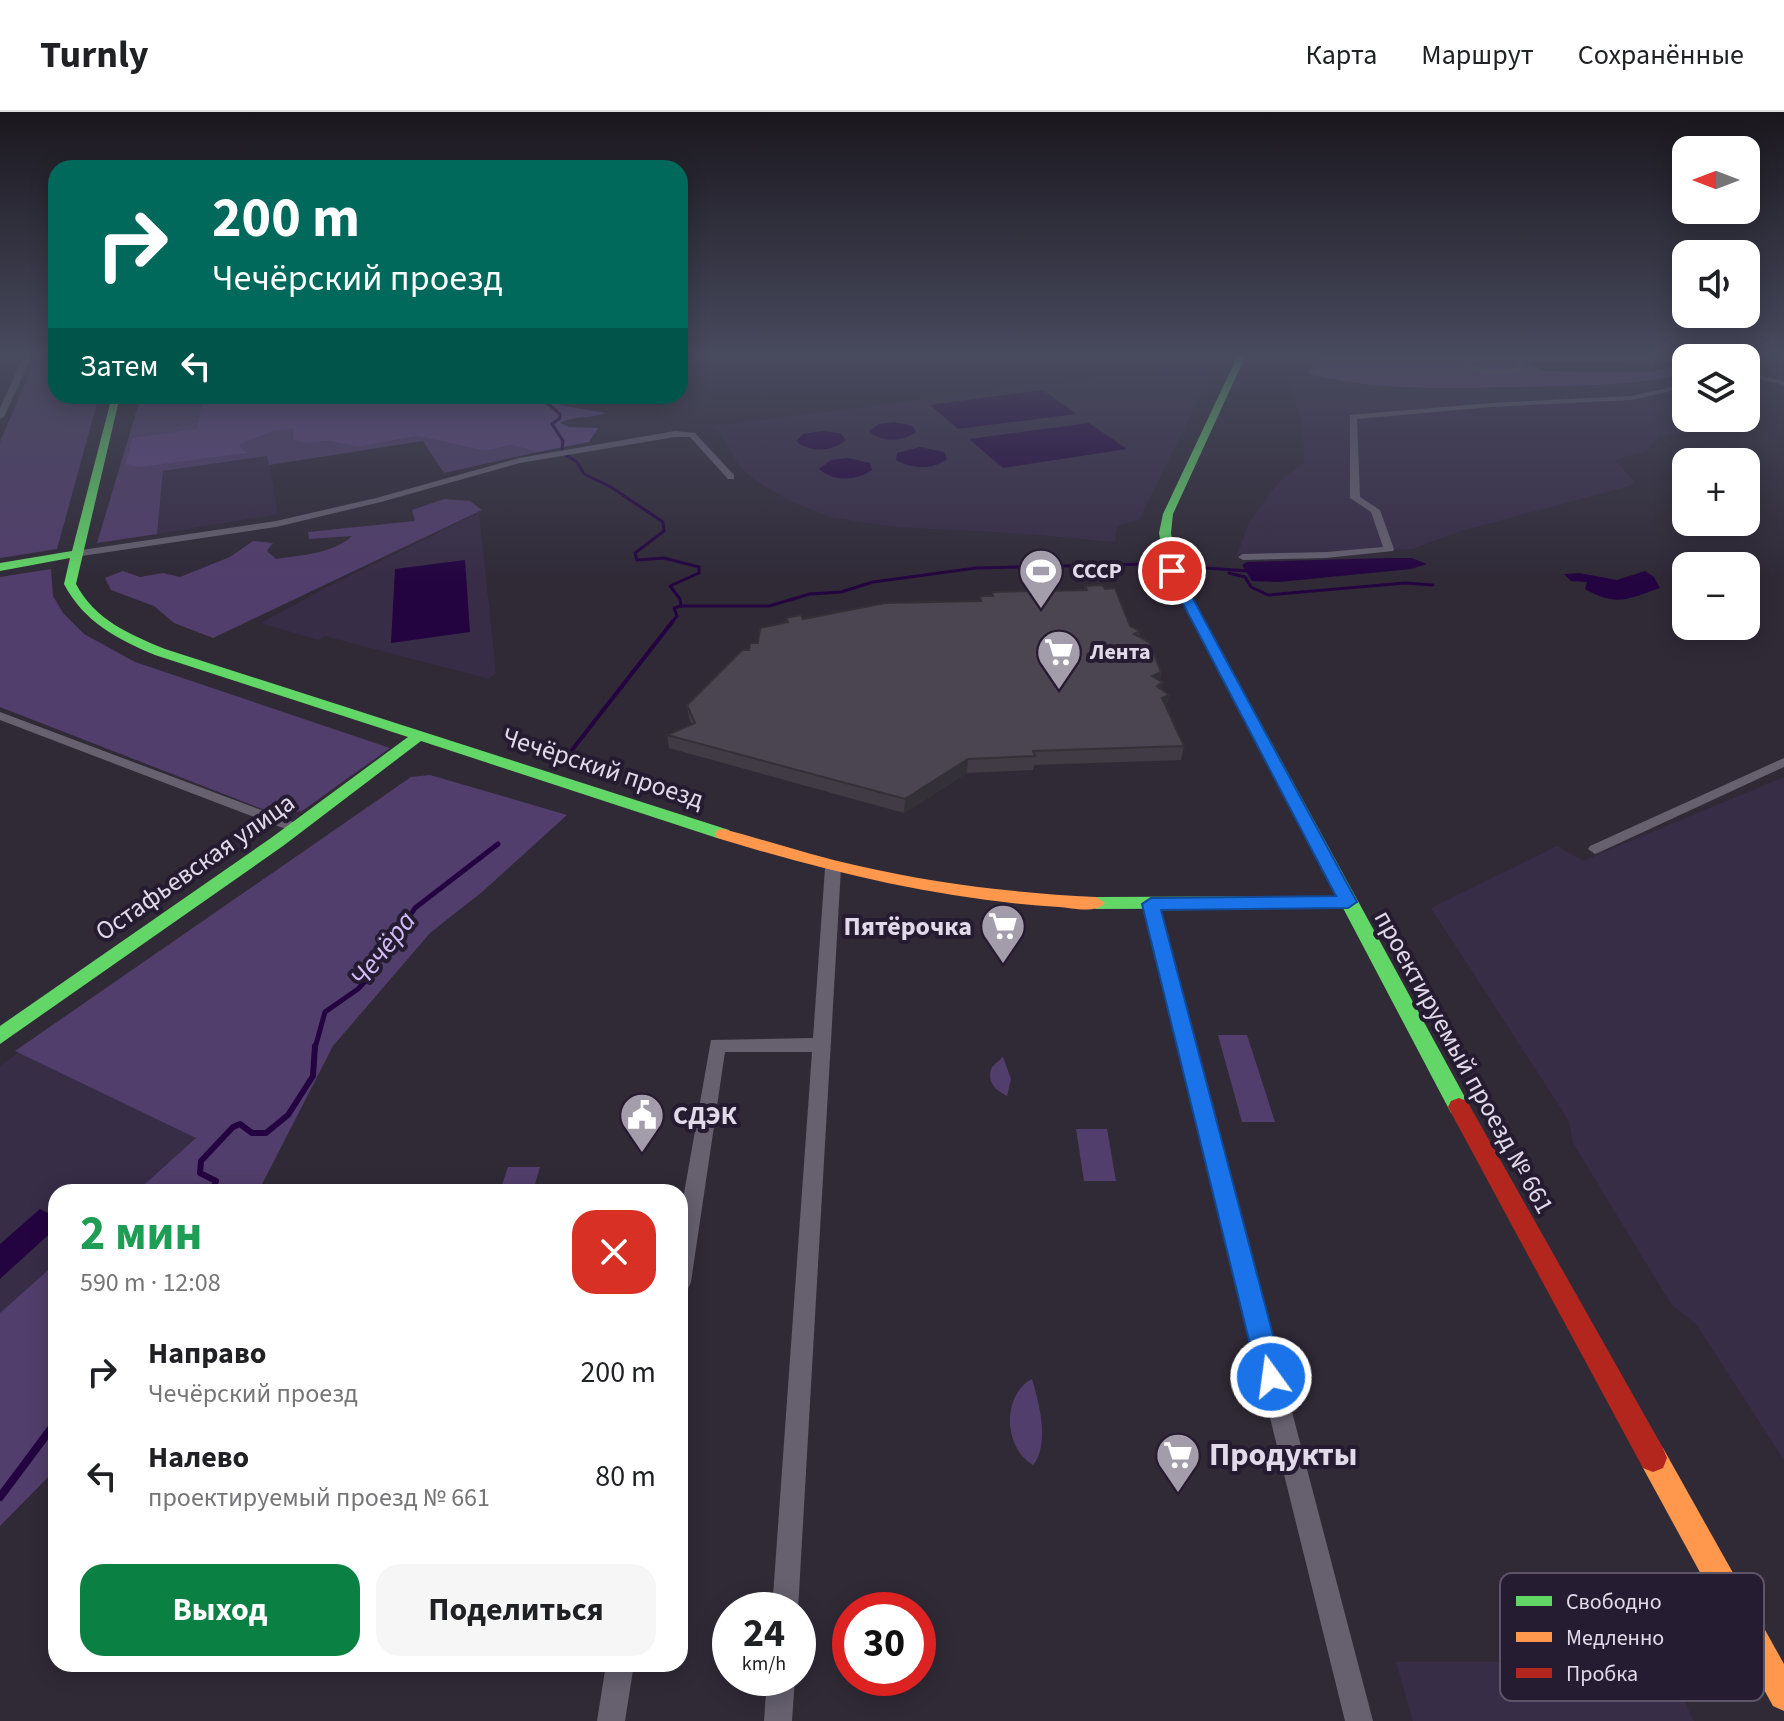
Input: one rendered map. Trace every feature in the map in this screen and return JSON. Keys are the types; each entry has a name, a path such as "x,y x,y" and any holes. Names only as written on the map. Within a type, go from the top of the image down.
{"main road":[{"name":"Чечёрский проезд","path":"107,430 70,584 79,603 91,614 141,644 418,737 833,868 903,884 1008,899 1151,904 1348,902"},
{"name":"проектируемый проезд № 661","path":"1207,430 1172,504 1165,533 1172,571 1348,902 1717,1573"},
{"path":"0,567 75,554"},
{"name":"Остафьевская улица","path":"0,1036 296,828 418,737"},
{"name":"проектируемый проезд № 661","path":"1764,1659 1784,1695"}],"street":[{"path":"1243,557 1326,555 1389,549 1375,510 1355,498 1353,430"},
{"path":"75,554 276,524 519,461 675,434 692,435 731,477"},
{"path":"0,716 296,828"},
{"path":"1595,849 1784,762"},
{"path":"786,1592 833,868"},
{"path":"1151,904 1359,1721"},
{"path":"688,1231 717,1045 821,1045"},
{"path":"611,1721 619,1672"},
{"path":"778,1721 780,1696"}],"shaded area":[{"path":"5,430 90,430 57,549 0,558 0,442"},
{"path":"131,430 195,430 201,459 246,452 239,445 280,430 295,430 295,435 307,443 328,441 359,447 417,436 485,451 511,445 538,452 444,473 423,441 269,465 267,456 163,471 157,534 97,543"},
{"path":"189,430 282,430 239,445 247,453 138,467 126,464 132,438"},
{"path":"294,430 597,430 589,442 538,452 511,445 485,451 417,436 359,447 328,441 307,443 293,440"},
{"path":"717,430 1184,430 1139,520 1117,526 1115,542 896,527 834,518 789,501 741,468"},
{"path":"1036,430 1099,430 1127,449 1003,468 969,439"},
{"path":"1303,430 1690,432 1658,436 1645,452 1615,460 1634,481 1630,486 1461,531 1412,549 1237,555 1249,522 1277,484 1304,462"},
{"path":"822,431 840,433 846,440 835,447 821,450 807,448 796,441 803,434"},
{"path":"869,431 916,432 892,440 880,438"},
{"path":"920,447 944,452 947,459 922,467 896,460 897,453"},
{"path":"268,456 278,514 157,534 163,471"},
{"path":"848,458 870,463 872,470 859,476 838,478 819,469 831,460"},
{"path":"444,499 470,501 482,510 213,638 174,623 154,606 111,590 105,578 123,571 140,577 163,573 180,577 230,557 253,541 273,543 267,551 276,559 316,553 335,547 352,536 309,539 308,532 415,521 412,510"},
{"path":"479,513 496,673 489,679 325,636 318,640 261,623 331,585"},
{"path":"1412,558 1427,564 1411,569 1279,582 1252,581 1242,565 1247,562"},
{"path":"465,560 470,632 391,643 395,569"},
{"path":"51,569 53,596 63,613 84,634 135,662 390,748 302,811 275,814 0,707 0,577"},
{"path":"1645,571 1654,577 1660,588 1622,599 1596,595 1585,589 1587,582 1571,581 1564,574 1579,573 1617,580"},
{"path":"430,775 567,815 482,892 430,933 333,1046 262,1184 145,1184 196,1138 15,1051 411,777"},
{"path":"1784,777 1784,1460 1696,1324 1671,1304 1573,1143 1569,1121 1431,908 1557,846 1583,861"},
{"path":"1218,1035 1247,1035 1275,1122 1242,1122"},
{"path":"21,1051 196,1138 145,1184 48,1184 48,1270 0,1313 0,1066"},
{"path":"1003,1057 1011,1079 1007,1096 995,1088 990,1077 992,1067"},
{"path":"1076,1129 1107,1129 1116,1181 1084,1181"},
{"path":"508,1167 540,1167 535,1184 502,1184"},
{"path":"40,1209 48,1213 48,1235 0,1279 0,1244"},
{"path":"48,1270 48,1477 0,1526 0,1313"},
{"path":"1032,1379 1042,1435 1033,1465 1016,1447 1010,1422 1015,1397"},
{"path":"1396,1662 1500,1662 1500,1701 1684,1701 1694,1721 1413,1721"}],"building":[{"path":"1103,585 1105,589 1115,588 1130,626 1140,631 1134,634 1149,642 1161,672 1152,676 1163,682 1157,686 1169,695 1162,698 1184,746 1033,751 1035,756 968,759 905,799 667,735 695,723 687,705 742,650 749,650 750,643 758,643 760,628 788,622 786,618 801,615 803,619 885,603 981,601 980,596 993,596 992,592 1029,591 1028,588 1087,590 1085,586"}],"waterway":[{"name":"Чечёра","path":"556,430 563,441 562,449"},
{"name":"Чечёра","path":"566,455 577,462 584,474 611,487 663,522 664,531 635,553 637,560 664,558 699,567 699,573 670,586 680,599 681,606"},
{"path":"681,606 769,606 810,594 841,592 873,582 976,568 1149,564 1248,571"},
{"path":"1229,573 1245,577 1251,587 1268,595 1405,583 1433,585"},
{"name":"Чечёра","path":"671,623 677,616 674,608 681,606"},
{"name":"Чечёра","path":"572,750 673,621"},
{"name":"Чечёра","path":"315,1048 325,1012 358,989 370,976 376,953 397,936 415,908 498,844"},
{"name":"Чечёра","path":"215,1184 216,1181 200,1173 201,1161 233,1127 240,1124 252,1133 266,1133 288,1115 313,1076 315,1046"},
{"name":"Чечёра","path":"0,1497 48,1433"}],"traffic: fast":[{"path":"108,430 70,584 86,609 108,627 160,652 723,834"},
{"path":"1207,430 1168,514 1165,533 1172,571 1459,1107"},
{"path":"0,567 75,554"},
{"path":"0,1036 277,842 418,737"},
{"path":"1096,903 1348,902"}],"traffic: slow":[{"path":"723,834 861,873 907,882 999,896 1096,903"},
{"path":"1653,1458 1717,1573"},
{"path":"1764,1659 1784,1695"}],"traffic: jam":[{"path":"1459,1107 1653,1458"}],"place":[{"name":"СССР","path":"1041,610"},
{"name":"Лента","path":"1059,691"},
{"name":"Пятёрочка","path":"1003,965"},
{"name":"СДЭК","path":"642,1154"},
{"name":"Продукты","path":"1178,1494"}],"route":[{"path":"1172,571 1348,902 1151,904 1271,1377"}]}
